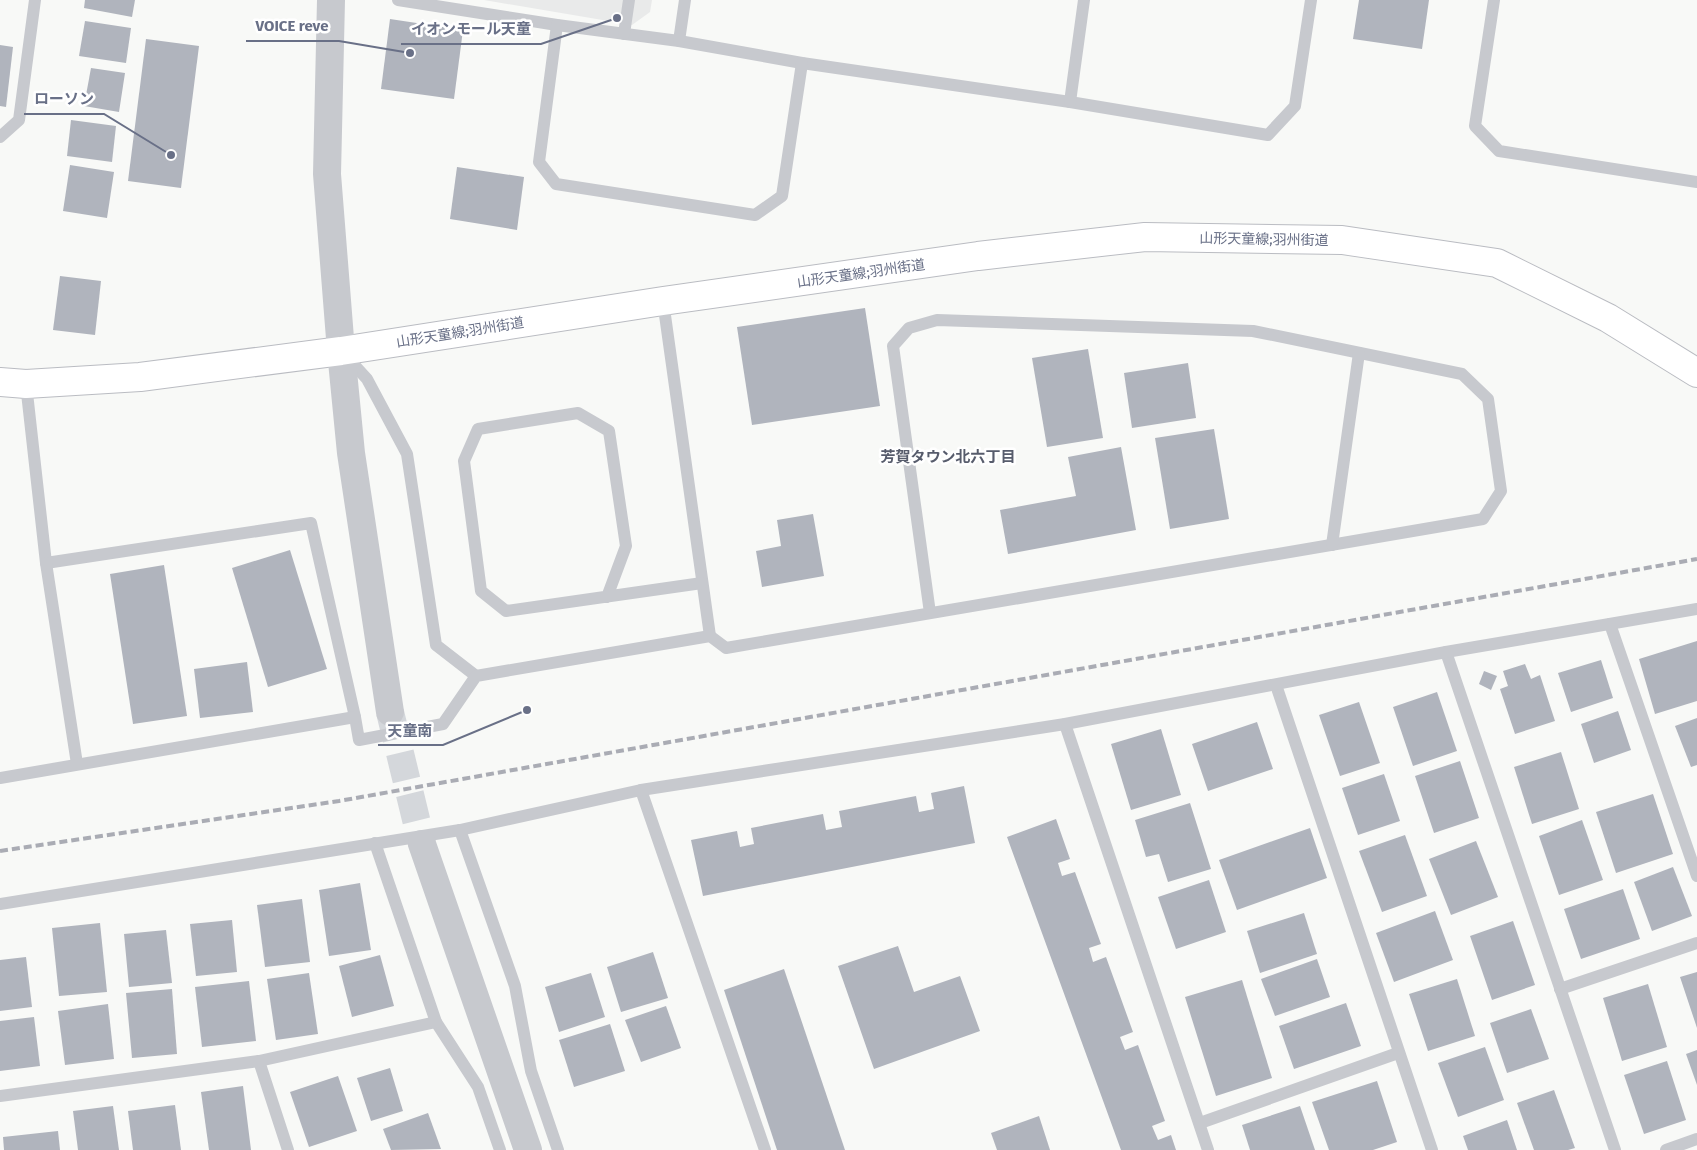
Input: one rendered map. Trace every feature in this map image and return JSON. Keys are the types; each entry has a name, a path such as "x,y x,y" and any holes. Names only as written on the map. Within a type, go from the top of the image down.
{"main road":[{"name":"山形天童線;羽州街道","path":"13,383 140,377 341,351 663,301 978,256 1145,237 1342,240 1497,264 1608,318 1697,374"}],"street":[{"path":"331,0 326,174 351,453 390,712"},
{"path":"422,844 528,1150"}],"lane":[{"path":"0,137 19,120 34,0"},
{"path":"398,0 557,25 679,41 802,63 1070,102 1268,135 1296,106 1311,0"},
{"path":"624,34 629,0"},
{"path":"679,41 685,0"},
{"path":"1070,102 1084,0"},
{"path":"1494,0 1475,126 1499,151 1696,178"},
{"path":"557,25 538,162 556,184 736,212 756,215 782,196 802,63"},
{"path":"663,301 710,636 726,648 1483,519 1500,491 1488,399 1462,374 1253,331 937,320 909,328 893,346 930,613"},
{"path":"341,351 367,380 407,454 436,645 476,676"},
{"path":"1332,544 1359,352"},
{"path":"13,383 46,563 77,764"},
{"path":"607,597 626,546 609,431 578,413 478,429 464,461 481,591 506,611 607,597 702,583"},
{"path":"46,563 311,523 355,717 358,740 443,724 476,676 710,636"},
{"path":"0,904 460,830 641,790 1065,724 1446,652 1697,609"},
{"path":"1610,624 1697,876"},
{"path":"1446,652 1615,1150"},
{"path":"1276,685 1432,1150"},
{"path":"0,778 355,717"},
{"path":"1065,724 1208,1150"},
{"path":"641,790 765,1150"},
{"path":"460,830 515,986 530,1071 558,1150"},
{"path":"375,843 436,1022 478,1087 500,1150"},
{"path":"1560,990 1697,943"},
{"path":"0,1096 260,1061 436,1022"},
{"path":"1200,1123 1398,1053"},
{"path":"260,1061 288,1150"},
{"path":"1666,1150 1697,1139"}],"shaded area":[{"path":"484,0 652,0 650,12 632,25"}],"building":[{"path":"85,0 135,0 132,17 84,8"},
{"path":"1359,0 1429,0 1422,49 1353,39"},
{"path":"390,19 463,30 454,99 381,89"},
{"path":"85,21 131,28 126,63 79,56"},
{"path":"146,39 199,46 181,188 128,181"},
{"path":"0,45 13,47 6,107 0,106"},
{"path":"91,68 125,73 119,112 84,106"},
{"path":"71,120 116,126 112,162 67,156"},
{"path":"70,165 114,172 107,218 63,211"},
{"path":"457,167 524,177 517,230 450,219"},
{"path":"60,276 101,281 95,335 53,330"},
{"path":"865,308 880,406 752,425 737,327"},
{"path":"1088,349 1103,438 1047,447 1032,358"},
{"path":"1188,363 1196,418 1132,428 1124,373"},
{"path":"1214,429 1229,519 1170,529 1155,438"},
{"path":"1121,447 1136,530 1008,554 1000,510 1076,496 1068,457"},
{"path":"813,514 824,576 762,587 756,551 781,546 777,520"},
{"path":"290,550 327,669 268,687 232,568"},
{"path":"164,565 187,716 133,724 110,574"},
{"path":"1697,641 1697,701 1655,714 1639,659"},
{"path":"1601,660 1613,698 1571,712 1558,673"},
{"path":"247,662 253,712 200,718 194,669"},
{"path":"1525,664 1531,679 1540,675 1555,721 1515,734 1500,689 1508,686 1503,671"},
{"path":"1484,671 1497,676 1491,690 1479,684"},
{"path":"1437,692 1457,751 1413,766 1393,707"},
{"path":"1359,702 1380,763 1340,776 1319,715"},
{"path":"1618,711 1631,750 1594,763 1581,724"},
{"path":"1697,718 1697,765 1691,767 1675,726"},
{"path":"1257,722 1273,769 1208,791 1192,744"},
{"path":"1161,729 1181,795 1131,810 1111,744"},
{"path":"1561,752 1579,809 1532,824 1514,767"},
{"path":"1460,761 1479,818 1434,833 1415,776"},
{"path":"1384,774 1400,821 1358,835 1342,788"},
{"path":"964,786 975,843 703,896 691,840 737,831 740,847 754,844 751,828 823,814 826,830 842,827 839,811 916,796 919,812 934,809 931,793"},
{"path":"1653,794 1673,854 1616,873 1596,812"},
{"path":"1190,803 1211,869 1168,882 1159,854 1146,857 1135,820"},
{"path":"1056,819 1070,859 1058,863 1062,876 1075,872 1101,944 1089,948 1093,962 1106,957 1133,1032 1120,1037 1125,1050 1138,1045 1165,1121 1152,1126 1158,1140 1171,1135 1176,1150 1121,1150 1007,837"},
{"path":"1582,820 1603,880 1559,895 1539,836"},
{"path":"1310,828 1327,878 1237,910 1219,860"},
{"path":"1405,835 1427,896 1382,912 1359,851"},
{"path":"1476,841 1498,897 1451,915 1429,859"},
{"path":"1673,867 1692,916 1652,931 1634,882"},
{"path":"1209,880 1226,932 1176,949 1158,897"},
{"path":"360,883 371,950 329,956 319,890"},
{"path":"1623,889 1640,939 1581,959 1564,909"},
{"path":"302,899 310,962 265,967 257,905"},
{"path":"1435,911 1453,960 1394,982 1376,933"},
{"path":"1304,913 1317,954 1260,973 1247,931"},
{"path":"232,920 237,972 196,976 190,924"},
{"path":"1513,921 1535,985 1492,1000 1470,936"},
{"path":"100,923 107,992 59,996 52,928"},
{"path":"166,930 172,983 129,987 124,934"},
{"path":"898,946 914,992 960,976 980,1031 874,1069 838,966"},
{"path":"653,952 668,998 621,1012 607,967"},
{"path":"380,955 394,1006 352,1017 339,966"},
{"path":"26,957 32,1007 0,1011 0,960"},
{"path":"1317,959 1330,997 1275,1016 1261,979"},
{"path":"784,969 845,1150 777,1150 724,990"},
{"path":"1697,972 1697,1028 1680,977"},
{"path":"309,973 318,1034 276,1040 267,979"},
{"path":"591,973 605,1017 559,1032 545,987"},
{"path":"1457,979 1475,1036 1428,1051 1409,994"},
{"path":"1242,980 1272,1078 1216,1096 1185,997"},
{"path":"249,981 256,1041 202,1047 195,987"},
{"path":"1648,984 1667,1047 1622,1061 1603,998"},
{"path":"172,989 177,1054 132,1058 126,993"},
{"path":"1346,1003 1361,1046 1294,1069 1279,1026"},
{"path":"108,1004 114,1059 65,1065 58,1011"},
{"path":"666,1006 681,1048 641,1062 625,1020"},
{"path":"1531,1009 1549,1059 1507,1073 1490,1023"},
{"path":"34,1017 40,1066 0,1071 0,1021"},
{"path":"610,1024 625,1071 574,1087 559,1040"},
{"path":"1485,1047 1504,1100 1458,1117 1438,1063"},
{"path":"1697,1050 1697,1085 1686,1054"},
{"path":"1667,1061 1686,1120 1644,1134 1624,1075"},
{"path":"390,1068 403,1111 371,1121 357,1078"},
{"path":"338,1076 357,1131 309,1147 290,1092"},
{"path":"1377,1081 1397,1142 1373,1150 1329,1150 1312,1102"},
{"path":"243,1086 251,1150 209,1150 201,1092"},
{"path":"1554,1090 1575,1148 1568,1150 1534,1150 1517,1103"},
{"path":"175,1105 181,1150 133,1150 128,1111"},
{"path":"113,1106 119,1150 78,1150 73,1111"},
{"path":"1300,1106 1315,1150 1250,1150 1242,1125"},
{"path":"428,1113 441,1149 391,1150 383,1129"},
{"path":"1039,1116 1050,1150 997,1150 991,1133"},
{"path":"1507,1120 1517,1150 1468,1150 1463,1136"},
{"path":"58,1131 60,1150 4,1150 3,1137"}],"tunnel":[{"path":"390,712 422,844"}],"railway":[{"path":"0,851 339,801 1697,559"}],"place":[{"name":"イオンモール天童","path":"617,18"},
{"name":"VOICE reve","path":"410,53"},
{"name":"ローソン","path":"171,155"},
{"name":"天童南","path":"527,710"}],"district":[{"name":"芳賀タウン北六丁目","path":"948,457"}]}
